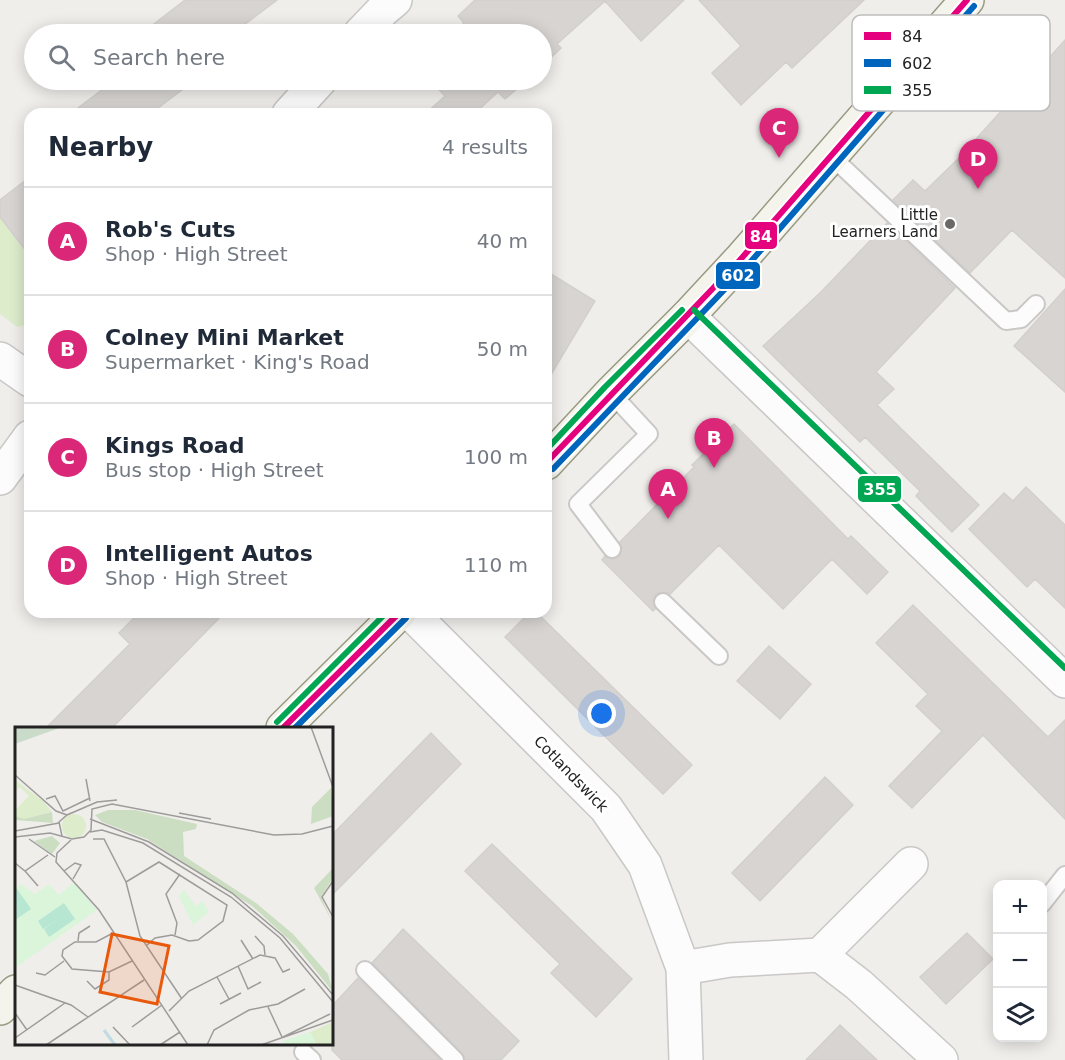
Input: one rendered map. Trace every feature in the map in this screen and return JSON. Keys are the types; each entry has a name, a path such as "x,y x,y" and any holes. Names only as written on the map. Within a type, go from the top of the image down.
{"street":[{"path":"370,24 395,0"},
{"path":"954,15 967,0"},
{"path":"294,108 311,90"},
{"path":"552,457 688,316 754,244 869,111"},
{"path":"688,316 1065,681"},
{"path":"0,359 24,376"},
{"path":"0,478 24,445"},
{"path":"285,727 394,618"},
{"name":"Cotlandswick","path":"416,618 606,808 645,865 684,968 686,1060"},
{"path":"820,955 910,864"},
{"path":"684,968 730,960 820,955 859,985 941,1060"},
{"path":"0,1008 15,993"}],"lane":[{"path":"830,155 1006,321 1021,319 1036,304"},
{"path":"611,393 649,434 578,504 612,549"},
{"path":"663,602 719,656"},
{"path":"1047,898 1065,875"},
{"path":"365,970 455,1060"}],"green space":[{"path":"0,218 24,248 24,325 17,327 0,314"}],"building":[{"path":"185,0 277,0 245,24 154,24"},
{"path":"475,0 684,0 641,41 605,1 557,44 561,48 552,57 552,24 463,24 458,16"},
{"path":"699,0 864,0 792,68 786,62 741,105 712,73 741,46"},
{"path":"1065,40 1065,278 1012,230 970,273 893,200 913,180 925,191 959,158 1001,111 1050,111 1050,57"},
{"path":"102,90 182,90 158,108 78,108"},
{"path":"439,90 515,90 505,99 498,92 481,108 432,108 445,96"},
{"path":"24,182 24,248 0,217 0,200"},
{"path":"887,223 955,288 876,372 894,389 877,405 979,505 952,532 916,496 920,491 865,437 860,442 763,346 821,292"},
{"path":"552,275 595,301 552,373"},
{"path":"1065,289 1065,392 1014,346"},
{"path":"734,424 848,539 851,536 888,572 867,594 832,559 783,609 719,545 670,594 665,592 656,594 653,600 655,609 653,611 602,560 605,556 613,559 619,557 622,548 620,542"},
{"path":"1026,487 1065,525 1065,608 1035,579 1027,587 969,529 1004,493 1013,501"},
{"path":"913,605 1048,737 1065,720 1065,819 983,735 912,808 889,786 942,731 916,706 928,694 876,643"},
{"path":"134,618 219,618 113,727 47,727 130,644 119,633"},
{"path":"524,618 542,618 692,765 663,794 505,637"},
{"path":"769,646 811,684 780,719 737,681"},
{"path":"431,733 461,764 333,894 333,834"},
{"path":"825,777 853,805 760,901 732,873"},
{"path":"492,844 632,979 596,1017 551,973 560,964 465,871"},
{"path":"403,929 519,1041 501,1060 465,1060 462,1053 372,963"},
{"path":"967,933 993,959 946,1004 920,977"},
{"path":"358,978 440,1060 342,1060 332,1050 333,1005"},
{"path":"840,1025 877,1060 806,1060"}],"transit line":[{"name":"84","path":"954,15 967,0"},
{"name":"602","path":"966,15 974,6"},
{"name":"84","path":"552,457 740,260 870,111"},
{"name":"602","path":"553,469 747,266 882,111"},
{"name":"355","path":"552,444 682,310"},
{"name":"355","path":"694,310 1065,668"},
{"name":"355","path":"277,722 381,618"},
{"name":"84","path":"284,727 394,618"},
{"name":"602","path":"296,727 406,618"}],"place":[{"name":"Kings Road","path":"779,158"},
{"name":"Intelligent Autos","path":"978,189"},
{"name":"Little Learners Land","path":"950,224"},
{"name":"Colney Mini Market","path":"714,468"},
{"name":"Rob's Cuts","path":"668,519"}]}
